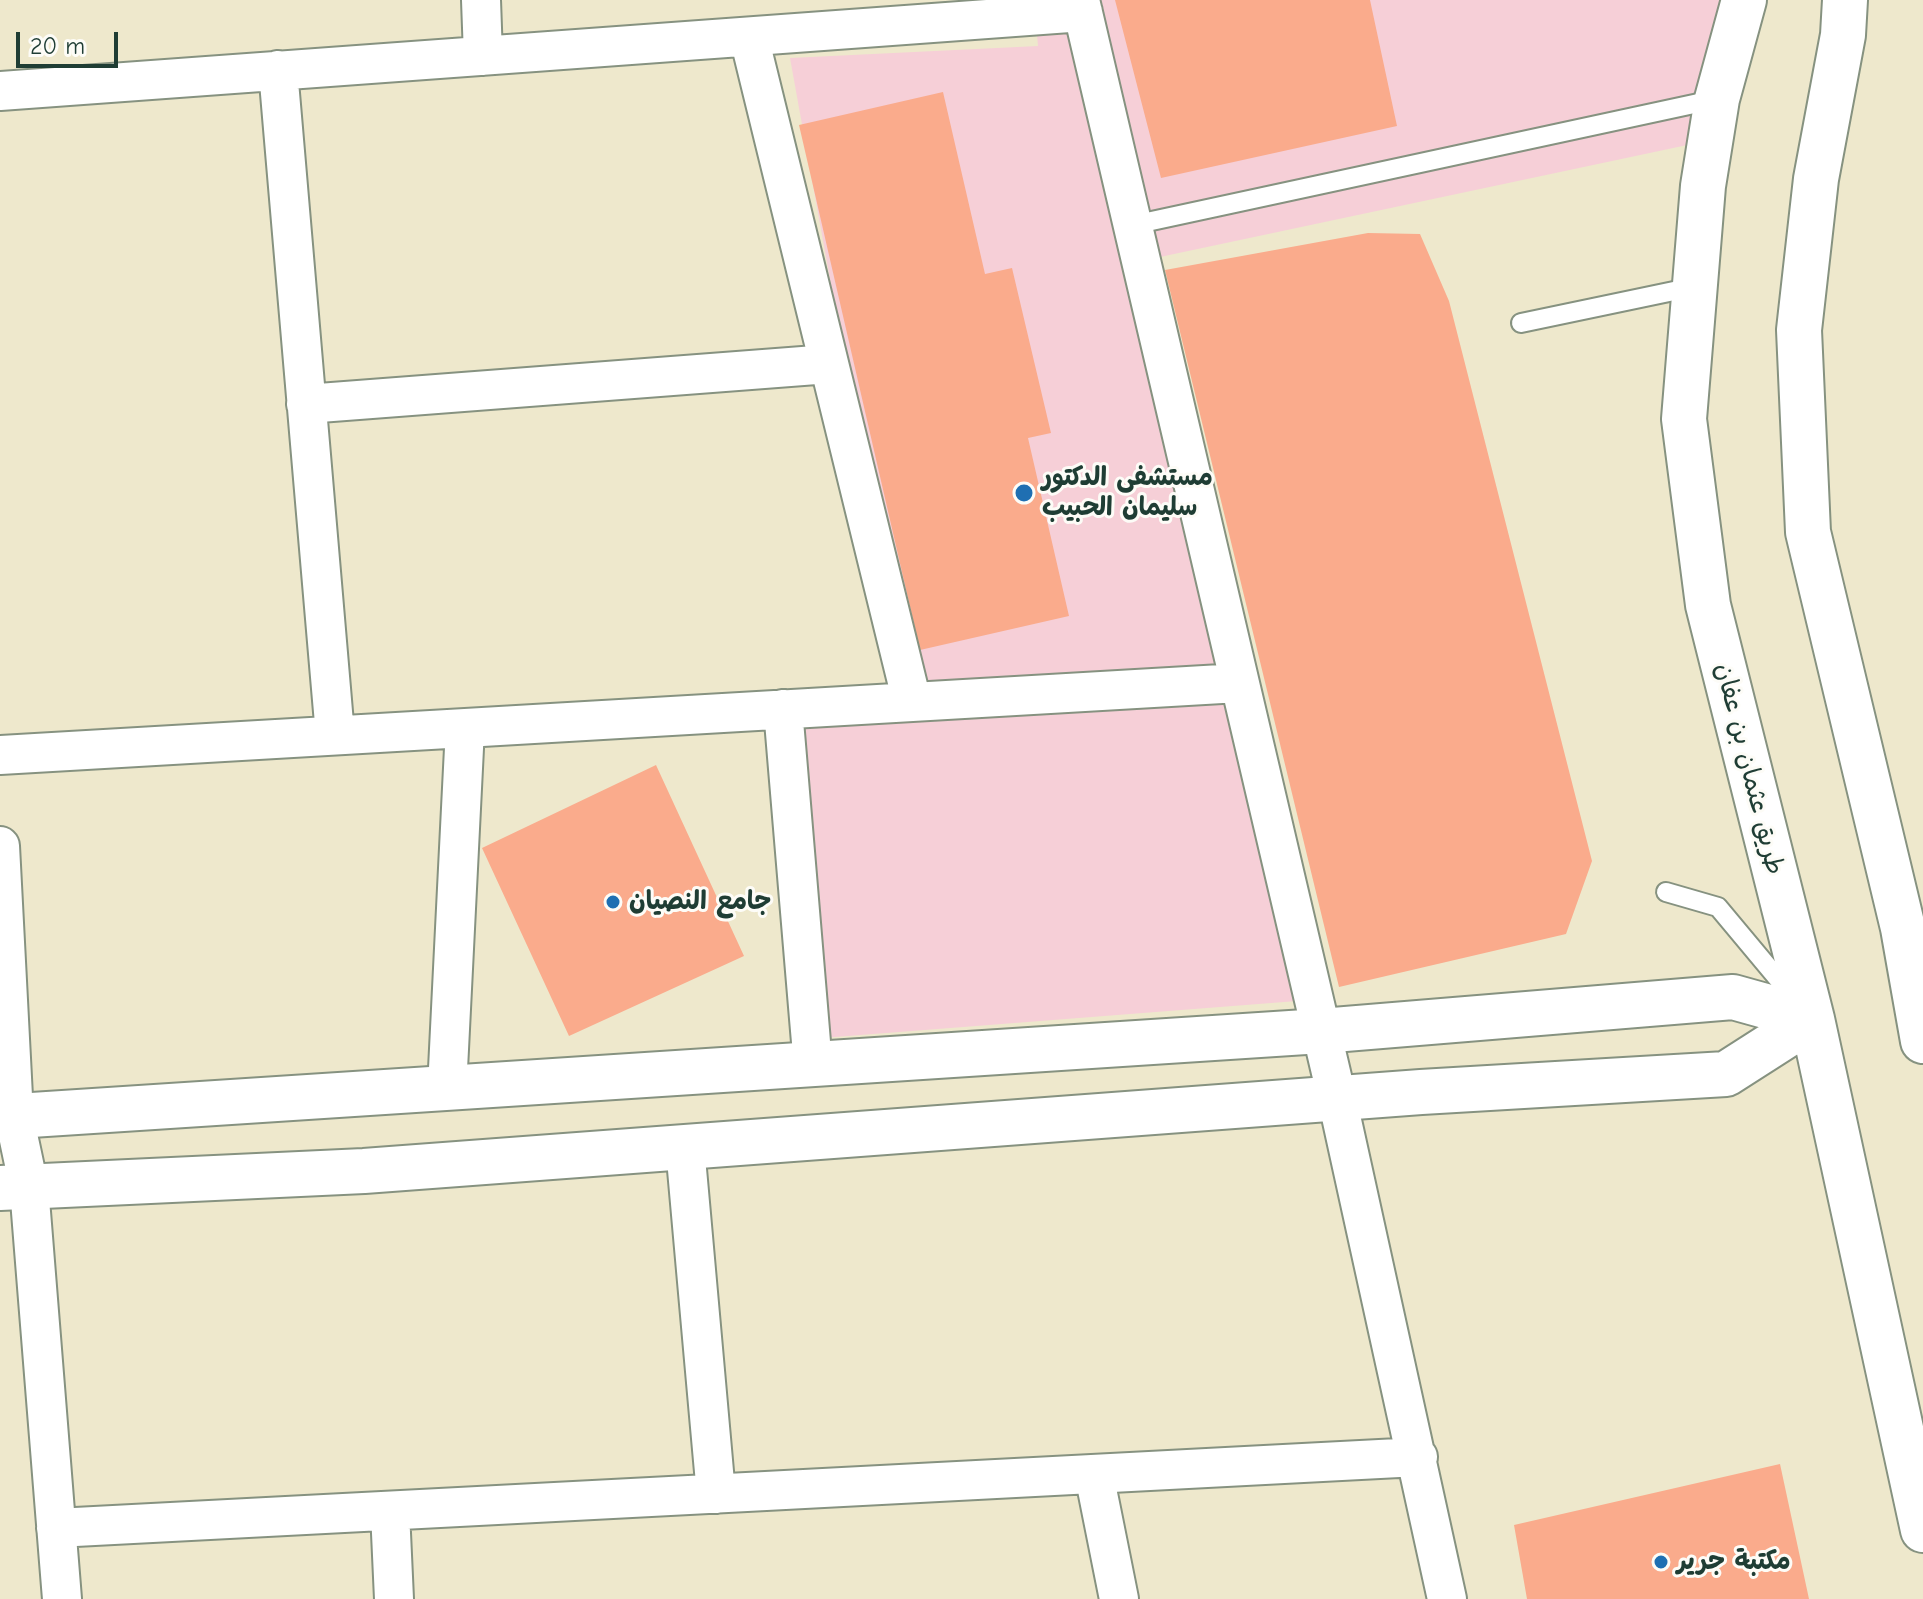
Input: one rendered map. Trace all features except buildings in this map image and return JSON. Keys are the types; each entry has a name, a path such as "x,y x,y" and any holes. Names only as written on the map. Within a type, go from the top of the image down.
{"street":[{"path":"481,0 483,56"},
{"path":"0,91 749,37 1082,6 1337,1098 1447,1599"},
{"name":"طريق عثمان بن عفان","path":"1740,10 1717,99 1693,287 1684,419 1708,605 1812,1019 1923,1530"},
{"path":"1849,12 1816,179 1799,330 1808,532 1913,921 1923,1038"},
{"path":"749,37 912,702"},
{"path":"278,70 335,735"},
{"path":"306,404 829,364"},
{"path":"0,755 1239,683"},
{"path":"783,709 813,1066"},
{"path":"447,1089 465,728"},
{"path":"0,846 7,1117 62,1599"},
{"path":"7,1117 1321,1031 1733,997 1812,1019"},
{"path":"14,1188 364,1171 1337,1098 1726,1074 1812,1019"},
{"path":"685,1147 716,1494"},
{"path":"56,1528 1418,1457"},
{"path":"1094,1474 1119,1599"},
{"path":"390,1511 394,1599"}],"lane":[{"path":"1133,225 1717,99"},
{"path":"1521,323 1693,287"},
{"path":"1666,892 1718,907 1812,1019"}],"shaded area":[{"name":"مستشفى الدكتور سليمان الحبيب","path":"1034,0 1721,0 1692,144 1127,264 1297,1001 822,1038 799,726 910,722 790,58 1038,46"}],"place":[{"name":"مستشفى الدكتور سليمان الحبيب","path":"1024,493"},
{"name":"جامع النصيان","path":"613,902"},
{"name":"مكتبة جرير","path":"1661,1562"}]}
